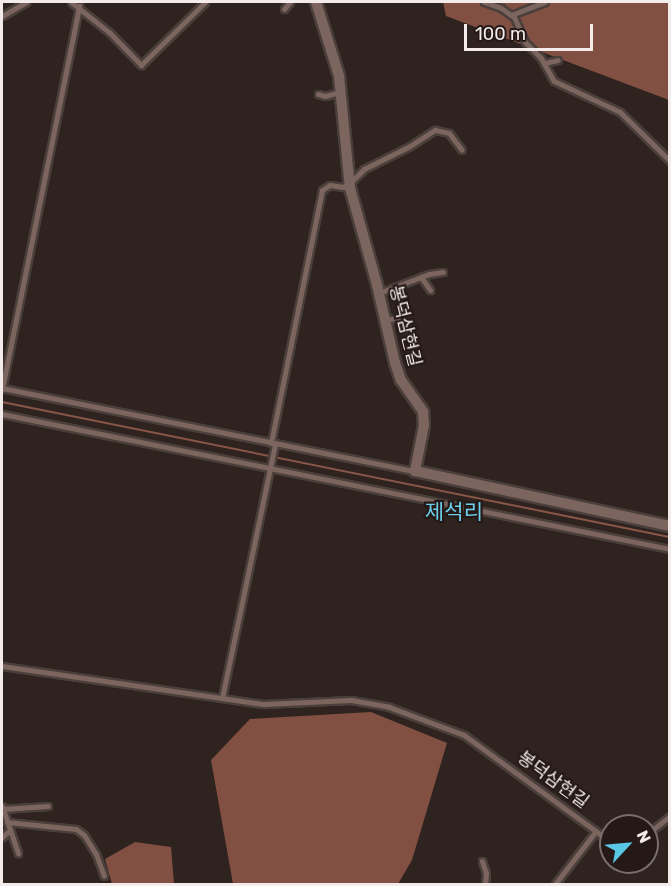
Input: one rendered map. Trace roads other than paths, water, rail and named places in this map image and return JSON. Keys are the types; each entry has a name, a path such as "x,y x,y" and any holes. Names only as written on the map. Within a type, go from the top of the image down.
{"street":[{"name":"봉덕삼현길","path":"316,2 339,76 350,183 385,320 401,380 423,412 424,424 415,471"},
{"path":"415,471 669,526"}],"lane":[{"path":"2,16 26,2"},
{"path":"71,2 79,6 110,33 141,65 205,2"},
{"path":"284,9 290,2"},
{"path":"484,2 511,15 517,22 525,42 560,86 620,112 669,161"},
{"path":"511,15 545,2"},
{"path":"79,6 2,388 415,471"},
{"path":"544,63 558,60"},
{"path":"318,94 325,96 340,92"},
{"path":"222,698 271,466 273,443 322,190 330,185 343,187 363,169 410,146 435,130 449,133 462,150"},
{"path":"379,293 443,272"},
{"path":"422,277 430,290"},
{"path":"385,320 400,316 407,329"},
{"path":"2,414 271,466 669,549"},
{"name":"봉덕삼현길","path":"2,666 264,704 362,701 389,707 464,735 599,833"},
{"path":"18,854 2,808 48,806"},
{"path":"7,822 76,829 88,841 104,876"},
{"path":"2,837 10,830"},
{"name":"봉덕삼현길","path":"555,885 596,831"},
{"path":"482,861 486,873 485,885"}],"waterway":[{"path":"2,402 670,537"}],"district":[{"name":"제석리","path":"454,512"}]}
